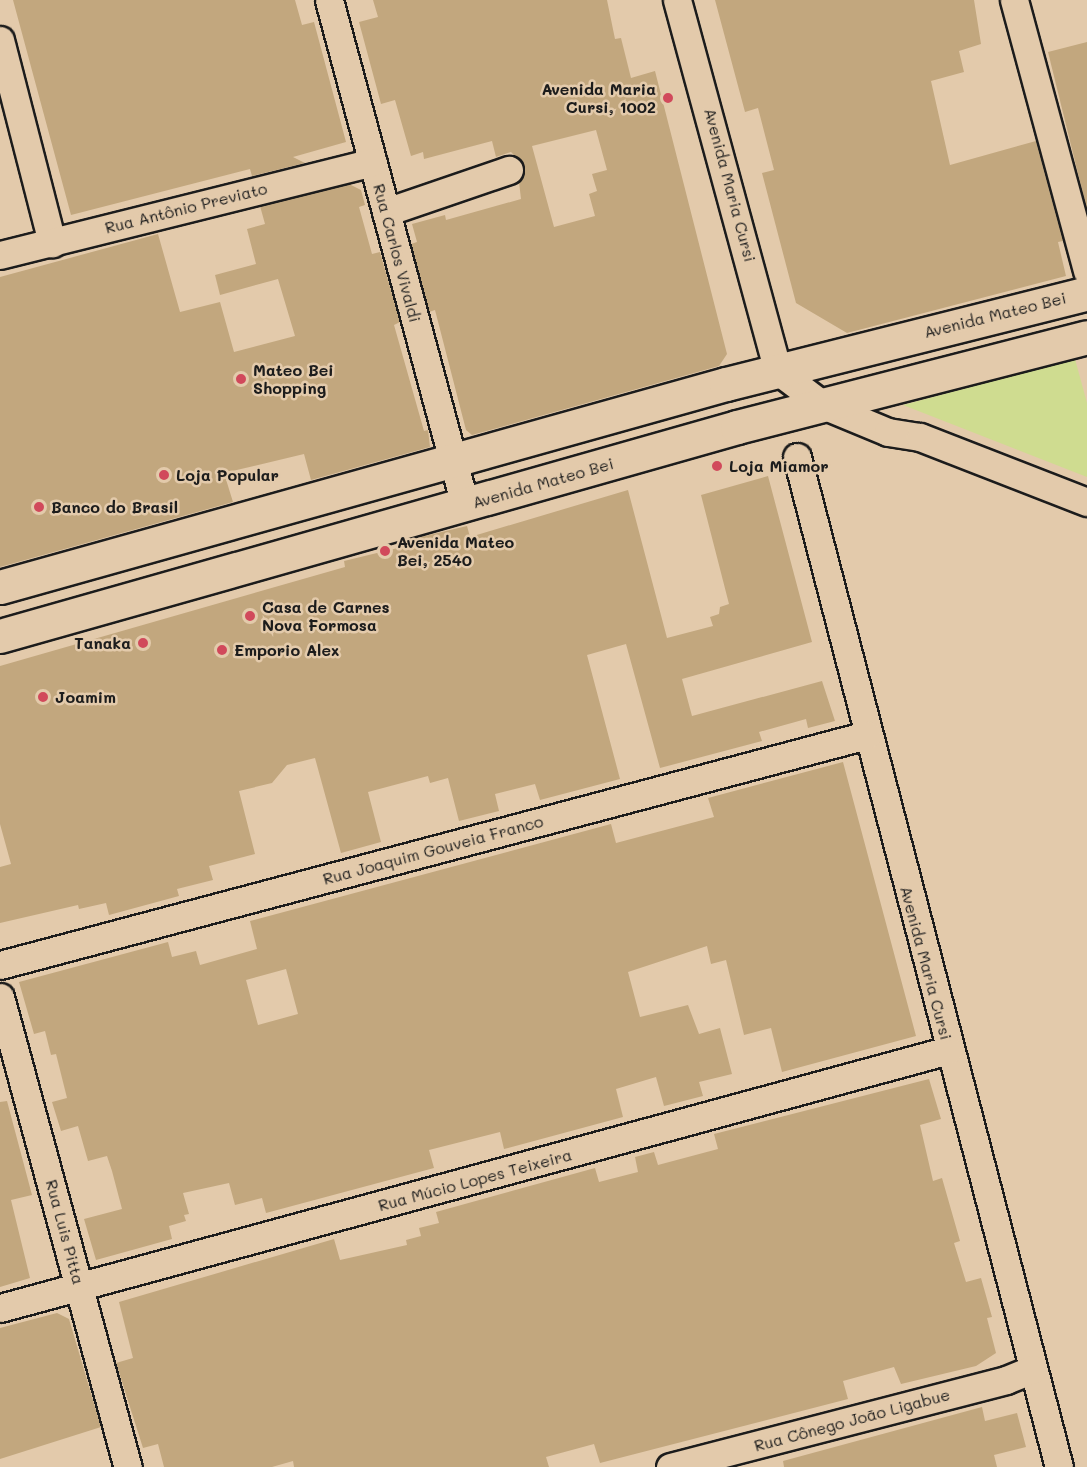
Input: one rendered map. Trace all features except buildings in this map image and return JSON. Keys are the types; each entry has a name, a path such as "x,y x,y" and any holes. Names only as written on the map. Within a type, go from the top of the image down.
{"main road":[{"name":"Avenida Mateo Bei","path":"0,587 778,371 1087,293"},
{"name":"Avenida Mateo Bei","path":"0,636 823,405 1087,337"}],"street":[{"name":"Rua Carlos Vivaldi","path":"329,0 465,506"},
{"name":"Avenida Maria Cursi","path":"677,0 778,371"},
{"path":"1014,0 1087,271"},
{"path":"0,40 52,243"},
{"name":"Rua Antônio Previato","path":"0,255 373,162"},
{"path":"386,212 509,170"},
{"path":"778,371 855,397 908,424 920,437"},
{"path":"778,371 823,405 888,432 920,437 1087,502"},
{"name":"Avenida Maria Cursi","path":"797,457 867,735 1059,1467"},
{"name":"Rua Joaquim Gouveia Franco","path":"0,964 867,735"},
{"name":"Rua Luis Pitta","path":"0,997 128,1467"},
{"name":"Rua Múcio Lopes Teixeira","path":"0,1308 949,1050"},
{"name":"Rua Cônego João Ligabue","path":"670,1467 1006,1380 1033,1369"}],"green space":[{"path":"1075,359 1087,403 1087,477 903,405"}],"place":[{"name":"Avenida Maria Cursi, 1002","path":"668,98"},
{"name":"Mateo Bei Shopping","path":"241,379"},
{"name":"Loja Miamor","path":"717,466"},
{"name":"Loja Popular","path":"164,475"},
{"name":"Banco do Brasil","path":"39,507"},
{"name":"Avenida Mateo Bei, 2540","path":"385,551"},
{"name":"Casa de Carnes Nova Formosa","path":"250,616"},
{"name":"Tanaka","path":"143,643"},
{"name":"Emporio Alex","path":"222,650"},
{"name":"Joamim","path":"43,697"}]}
